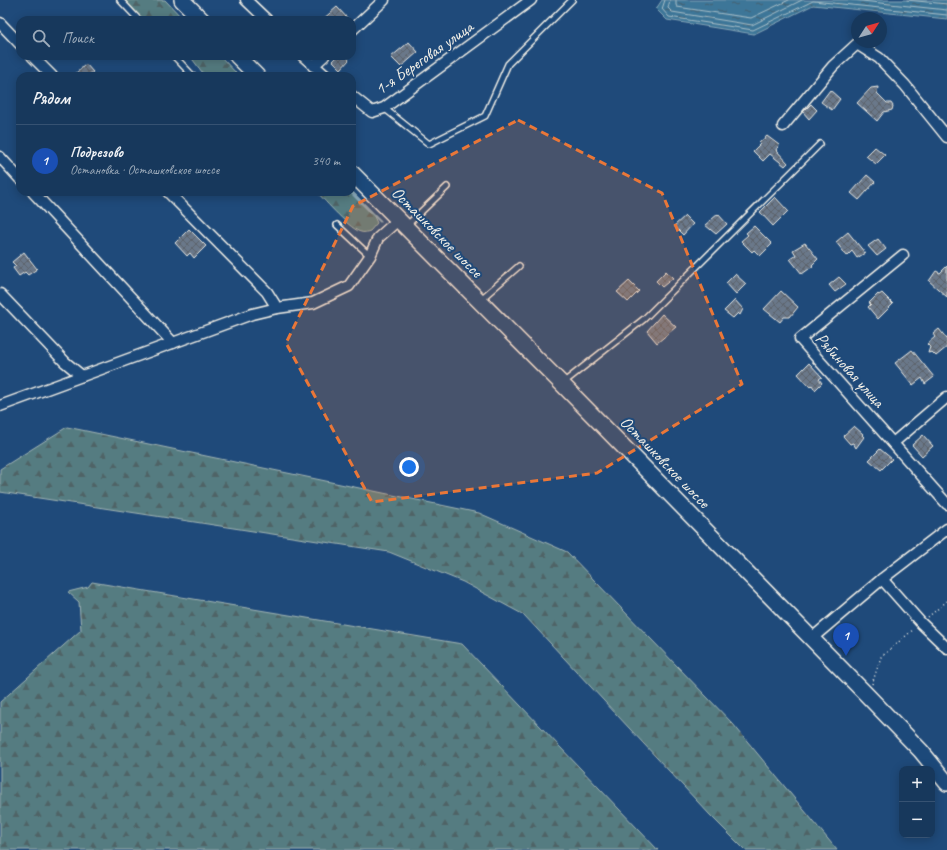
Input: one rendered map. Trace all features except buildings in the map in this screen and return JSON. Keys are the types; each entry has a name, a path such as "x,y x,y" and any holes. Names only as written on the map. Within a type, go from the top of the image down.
{"main road":[{"path":"185,1 198,16"},
{"path":"241,60 253,72"},
{"name":"Осташковское шоссе","path":"356,177 562,384 921,752 947,782"}],"street":[{"path":"356,26 384,0"},
{"name":"1-я Береговая улица","path":"356,99 372,112 384,108 531,0"},
{"path":"250,1 263,16"},
{"path":"0,23 16,40"},
{"path":"783,126 833,66 857,44 878,58 884,64 905,86 947,137"},
{"path":"36,60 48,72"},
{"path":"307,60 321,72"},
{"path":"313,66 320,60"},
{"path":"0,157 16,174"},
{"path":"37,196 173,343"},
{"path":"172,196 267,292 277,308"},
{"path":"0,406 252,314 277,308 313,303 349,286 370,256 378,238 402,223"},
{"name":"Рябиновая улица","path":"903,255 800,339 947,504"},
{"path":"0,294 65,362 82,376"},
{"path":"894,443 947,396"},
{"path":"811,639 882,579 947,529"},
{"path":"882,579 921,623 947,648"}],"lane":[{"path":"120,0 135,16"},
{"path":"384,108 429,144 485,116 508,64 572,0"},
{"path":"178,60 189,72"},
{"path":"562,384 644,319 820,144"},
{"path":"402,223 447,187"},
{"path":"337,225 370,256"},
{"path":"480,301 519,266"}],"path":[{"path":"873,679 881,657 947,601"}],"highlighted area":[{"path":"518,120 662,193 742,384 597,473 372,502 286,343 353,206"}],"green space":[{"path":"124,0 165,0 180,16 139,16 126,4"},
{"path":"193,60 224,60 235,72 202,72"},
{"path":"356,195 372,212 377,223 370,231 362,232 351,226 338,215 321,196"},
{"path":"67,427 479,513 567,552 733,724 837,850 745,850 710,815 524,615 463,582 389,552 0,492 0,469"},
{"path":"92,582 462,644 658,850 0,850 0,702 81,630 79,602 68,592 88,587"}],"water":[{"path":"662,0 947,0 947,19 813,5 754,34 667,20 656,9"}],"waterway":[{"path":"355,196 380,221"}],"place":[{"name":"Подрезово","path":"846,656"}]}
